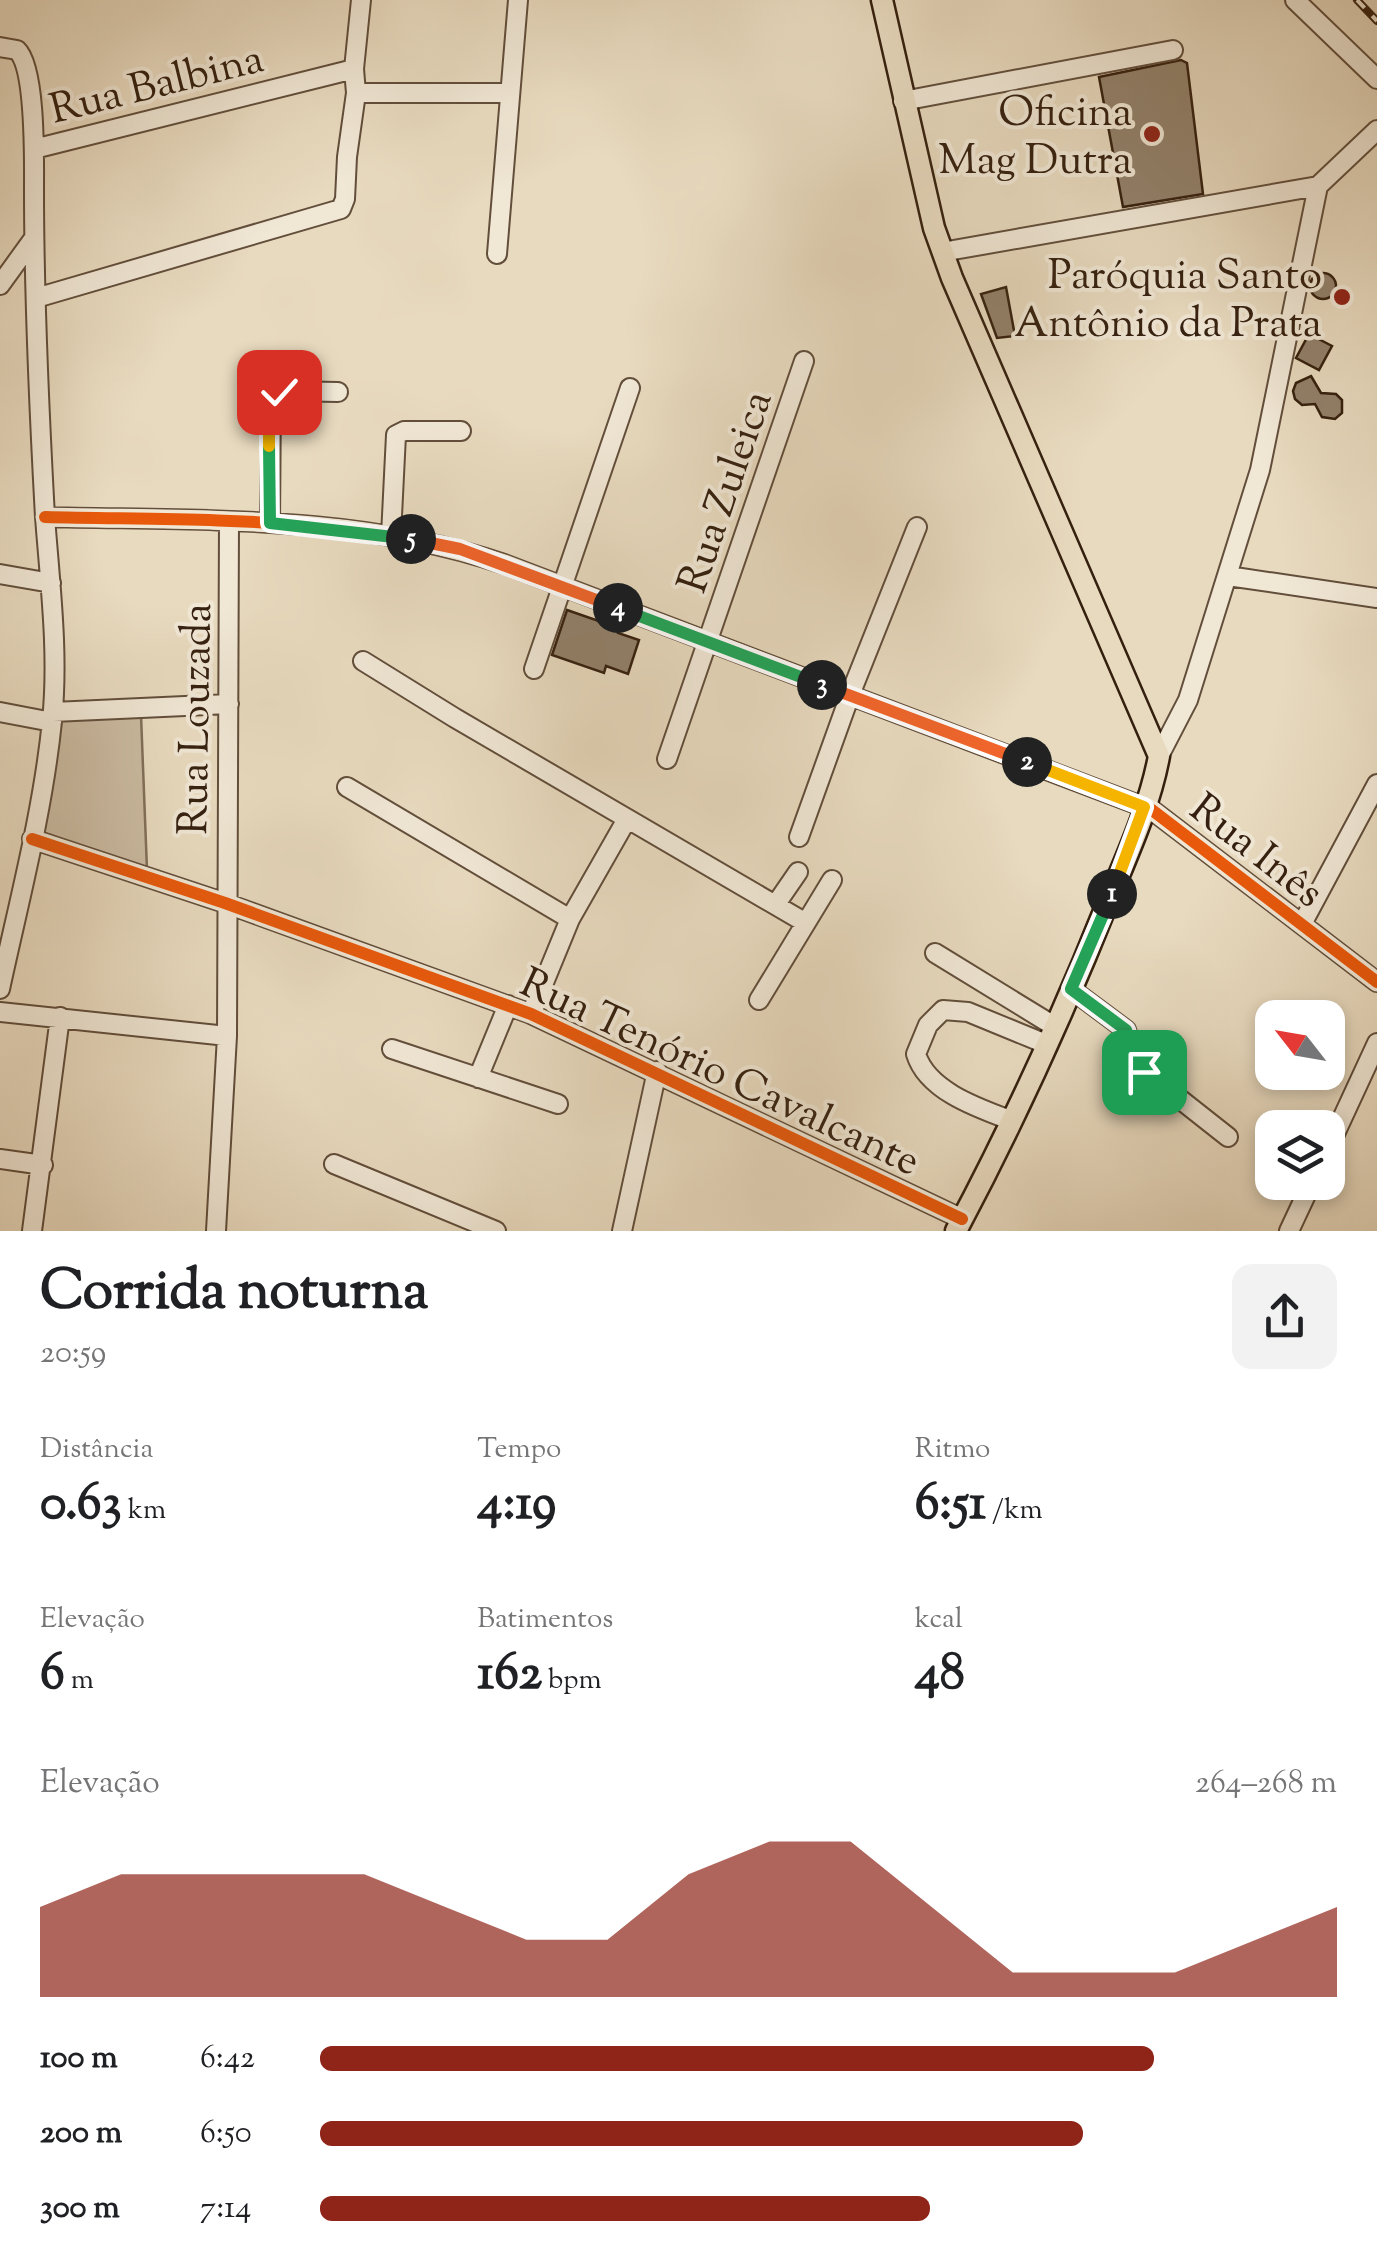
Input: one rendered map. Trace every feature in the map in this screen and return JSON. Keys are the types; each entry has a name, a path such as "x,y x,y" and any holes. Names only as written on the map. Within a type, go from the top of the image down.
{"main road":[{"path":"882,0 942,252 1159,756 1144,807 1071,989 959,1225"}],"street":[{"path":"36,298 341,209 346,199 361,0"},
{"path":"497,254 518,0"},
{"path":"1295,0 1377,79"},
{"path":"0,47 17,50 28,66 45,517 51,583 52,717 32,839 0,989"},
{"path":"903,100 1173,50"},
{"name":"Rua Balbina","path":"34,148 354,69"},
{"path":"356,94 508,92"},
{"path":"942,252 1318,186 1377,130"},
{"path":"1159,756 1188,700 1260,470 1318,186"},
{"path":"0,285 34,238"},
{"name":"Rua Zuleica","path":"667,760 804,360"},
{"path":"534,669 630,388"},
{"path":"270,523 271,397 284,391 338,392"},
{"path":"391,536 396,435 404,430 461,431"},
{"name":"Rua Inês","path":"45,517 270,523 391,536 460,549 1144,807 1162,816 1377,982"},
{"name":"Rua Louzada","path":"216,1231 227,1036 229,522"},
{"path":"800,836 850,695 917,527"},
{"path":"0,574 51,583"},
{"path":"1228,576 1377,598"},
{"path":"363,661 806,922"},
{"path":"0,712 52,717 229,704"},
{"path":"1302,924 1377,784"},
{"path":"347,787 570,919"},
{"path":"530,1014 570,919 626,819"},
{"name":"Rua Tenório Cavalcante","path":"32,839 226,903 530,1014 657,1071 959,1225"},
{"path":"776,904 798,872"},
{"path":"759,1000 832,880"},
{"path":"935,953 1050,1035"},
{"path":"1071,989 1126,1030 1138,1066 1228,1138"},
{"path":"478,1078 508,1005"},
{"path":"1010,1120 977,1108 922,1072 916,1054 928,1025 943,1010 968,1012 1050,1035"},
{"path":"0,1012 227,1036"},
{"path":"32,1231 60,1017"},
{"path":"1345,1112 1377,1043"},
{"path":"392,1049 558,1104"},
{"path":"622,1231 657,1071"},
{"path":"0,1159 43,1164"},
{"path":"334,1164 496,1231"},
{"path":"1289,1231 1304,1200"}],"shaded area":[{"path":"141,715 147,870 42,832 60,720"}],"building":[{"name":"Oficina Mag Dutra","path":"1181,60 1187,63 1203,194 1123,207 1099,77"},
{"path":"1323,273 1332,277 1336,286 1332,295 1323,299 1314,295 1310,286 1314,277"},
{"path":"1006,287 1015,336 997,338 981,294"},
{"path":"1309,334 1332,346 1319,370 1296,358"},
{"path":"1311,376 1321,393 1336,394 1342,400 1342,413 1335,419 1322,417 1315,404 1302,405 1295,399 1296,383"},
{"path":"567,610 619,628 618,633 639,640 628,674 606,666 604,673 552,655"}],"railway":[{"path":"1357,0 1377,21"}],"cycle path":[{"path":"45,517 219,520 335,528 449,548 504,564 1152,810 1377,982"},
{"path":"32,839 225,903 531,1014 962,1219"}],"place":[{"name":"Oficina Mag Dutra","path":"1152,134"},
{"name":"Paróquia Santo Antônio da Prata","path":"1342,297"}],"route":[{"path":"279,392 269,402 270,523 391,536 460,549 1144,807 1086,960 1071,989 1126,1030 1138,1066 1144,1072"}]}
